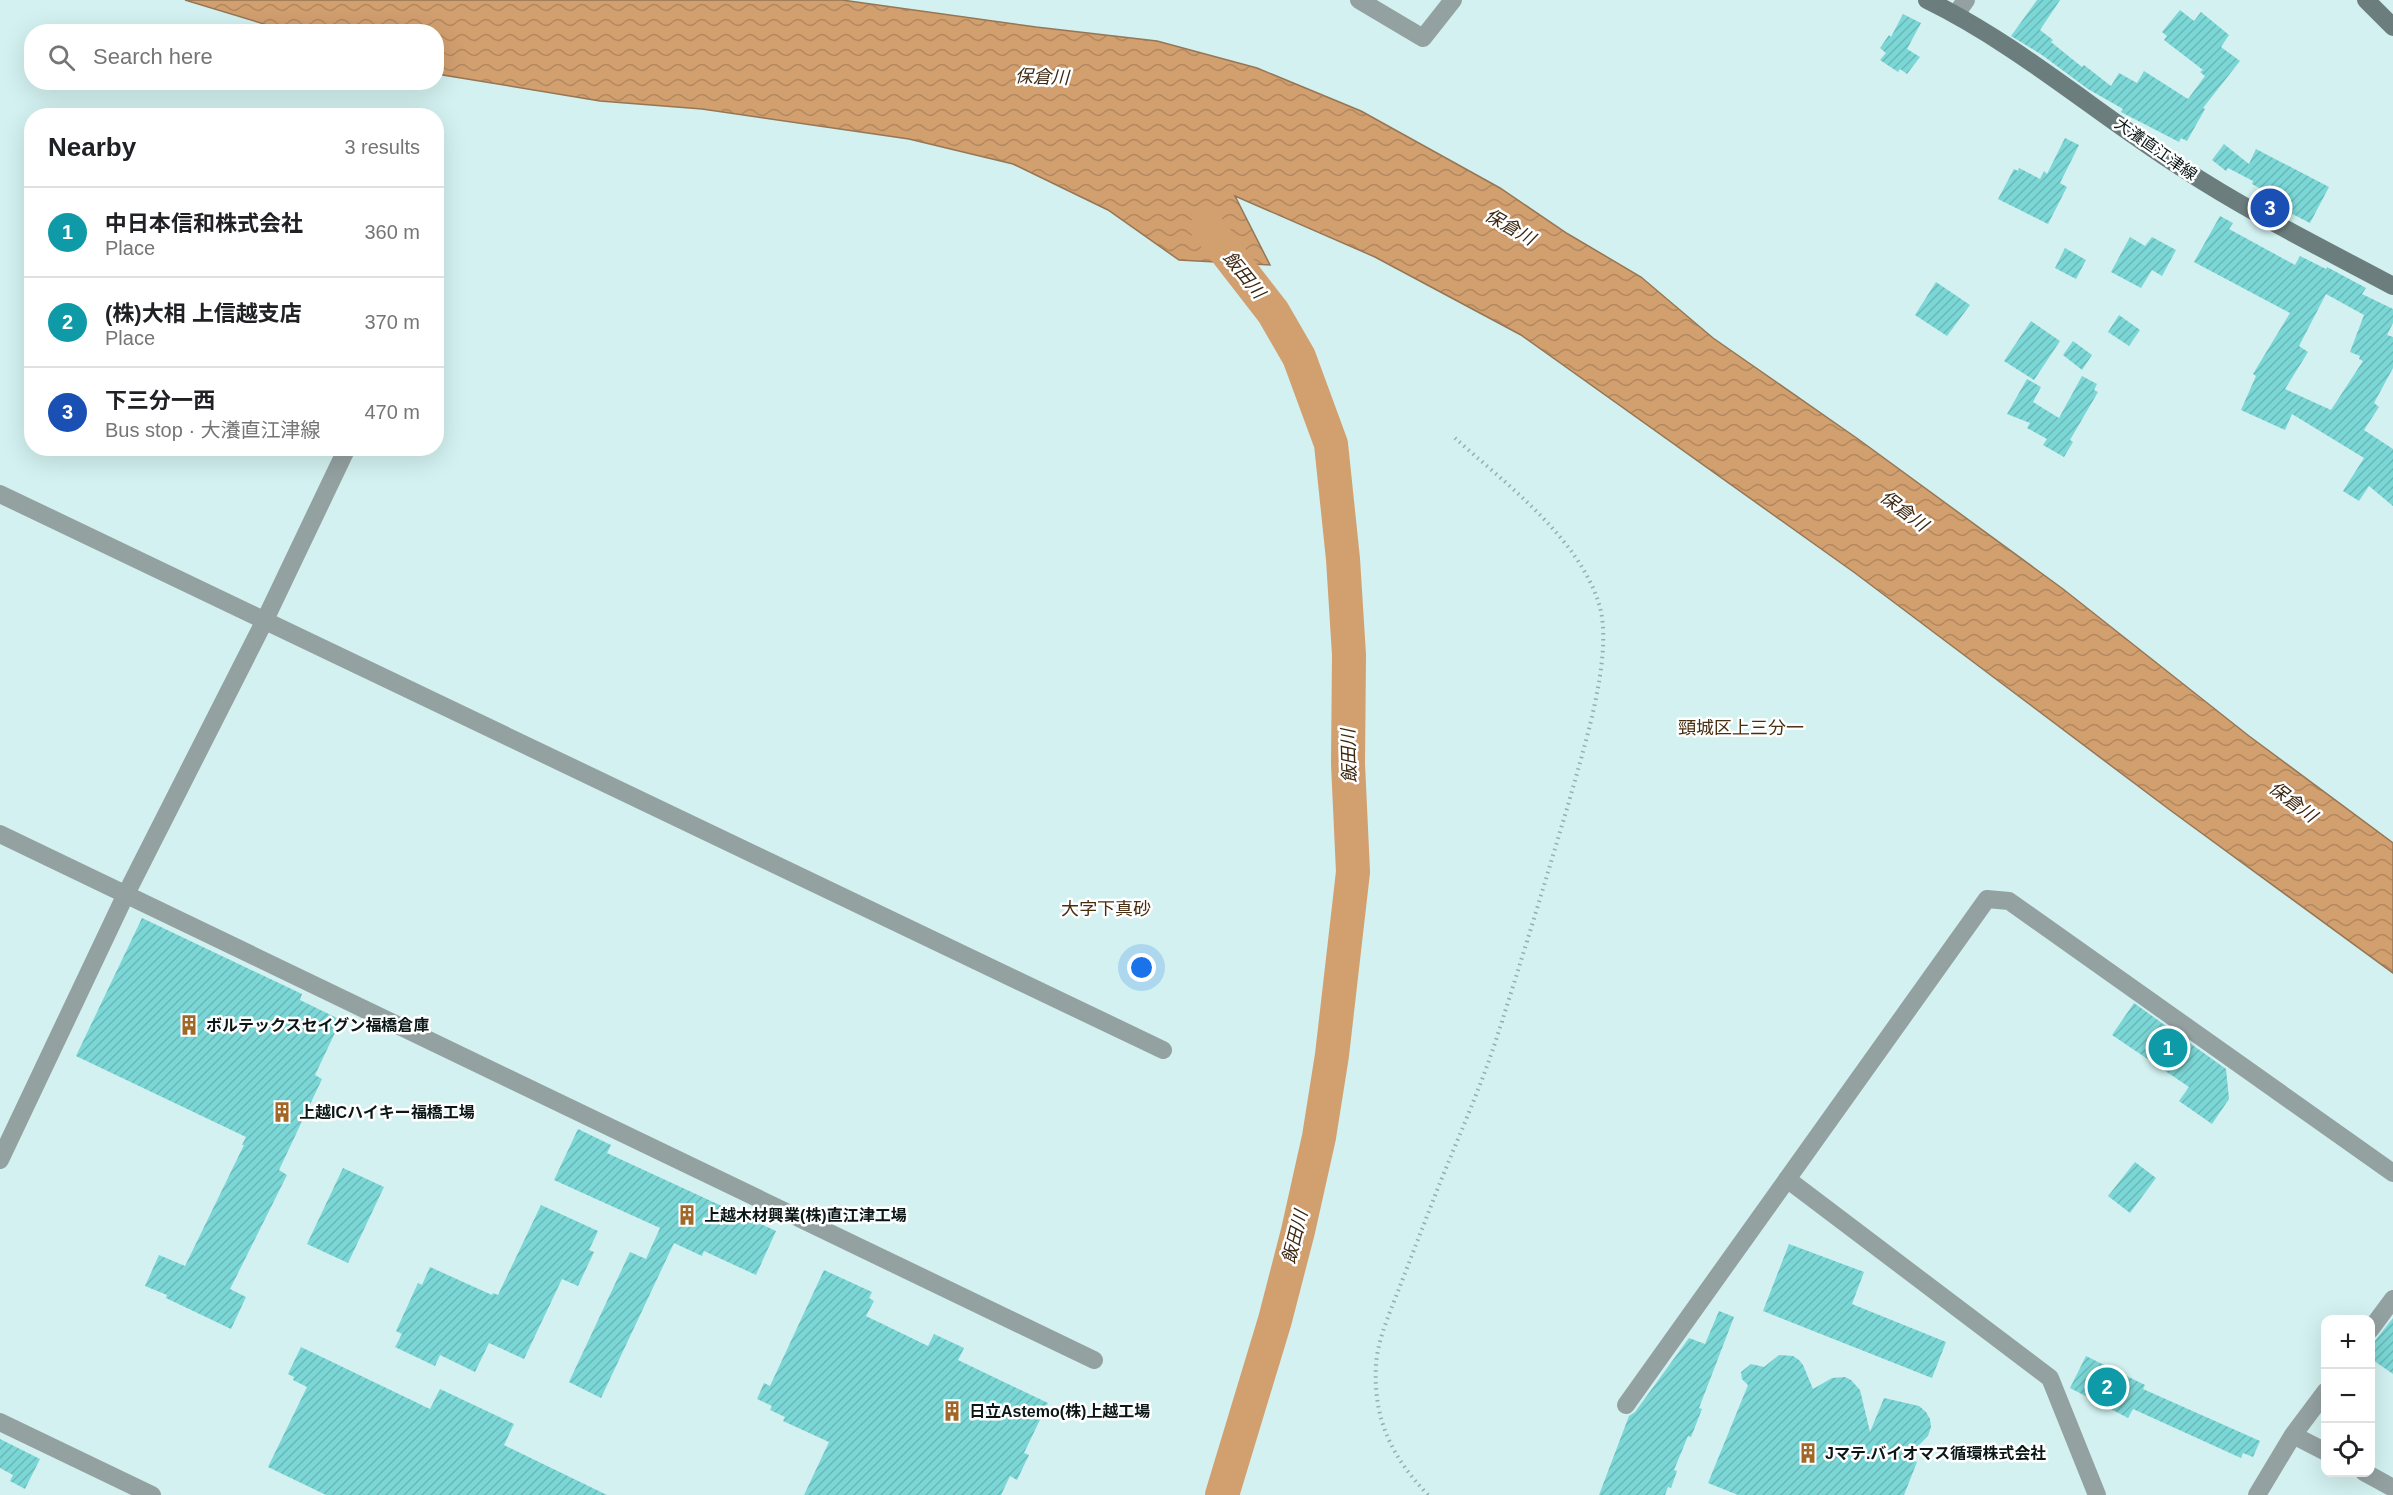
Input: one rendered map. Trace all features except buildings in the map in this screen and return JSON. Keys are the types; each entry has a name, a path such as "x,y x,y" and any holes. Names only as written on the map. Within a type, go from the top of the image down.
{"main road":[{"name":"大瀁直江津線","path":"1928,0 1961,7 2035,64 2181,168 2393,285"},
{"path":"2366,0 2393,27"}],"street":[{"path":"1359,0 1423,38 1453,0"},
{"path":"0,1160 125,896 264,622 343,456"},
{"path":"0,495 1163,1050"},
{"path":"0,834 1094,1360"},
{"path":"1626,1405 1987,899 2009,901 2393,1173"},
{"path":"1787,1179 2050,1378 2097,1495"},
{"path":"2375,1323 2393,1299"},
{"path":"2257,1495 2293,1435 2321,1396"},
{"path":"0,1422 152,1495"},
{"path":"2293,1435 2321,1450"},
{"path":"2372,1477 2393,1488"}],"path":[{"path":"1428,1495 1410,1476 1388,1442 1381,1422 1376,1362 1392,1306 1491,1053 1508,999 1582,754 1596,696 1603,649 1604,623 1592,585 1570,551 1546,523 1455,438"}],"water":[{"name":"保倉川","path":"185,0 842,0 1157,41 1257,68 1361,111 1500,188 1568,234 1641,277 1713,338 1858,439 2063,589 2249,736 2393,843 2393,973 2170,810 1855,573 1521,335 1375,257 1235,196 1270,265 1179,260 1108,210 1013,164 909,139 702,109 600,101 444,75 444,24 264,24"}],"waterway":[{"name":"飯田川","path":"1207,227 1273,312 1299,357 1331,444 1343,559 1349,655 1348,764 1353,872 1332,1055 1319,1137 1275,1320 1222,1495"}],"place":[{"name":"下三分一西","path":"2270,208"},
{"name":"ボルテックスセイグン福橋倉庫","path":"189,1025"},
{"name":"中日本信和株式会社","path":"2168,1048"},
{"name":"上越ICハイキー福橋工場","path":"282,1112"},
{"name":"上越木材興業(株)直江津工場","path":"687,1215"},
{"name":"(株)大相 上信越支店","path":"2107,1387"},
{"name":"日立Astemo(株)上越工場","path":"952,1411"},
{"name":"Jマテ.バイオマス循環株式会社","path":"1808,1453"}],"district":[{"name":"頸城区上三分一","path":"1741,728"},
{"name":"大字下真砂","path":"1106,909"}]}
